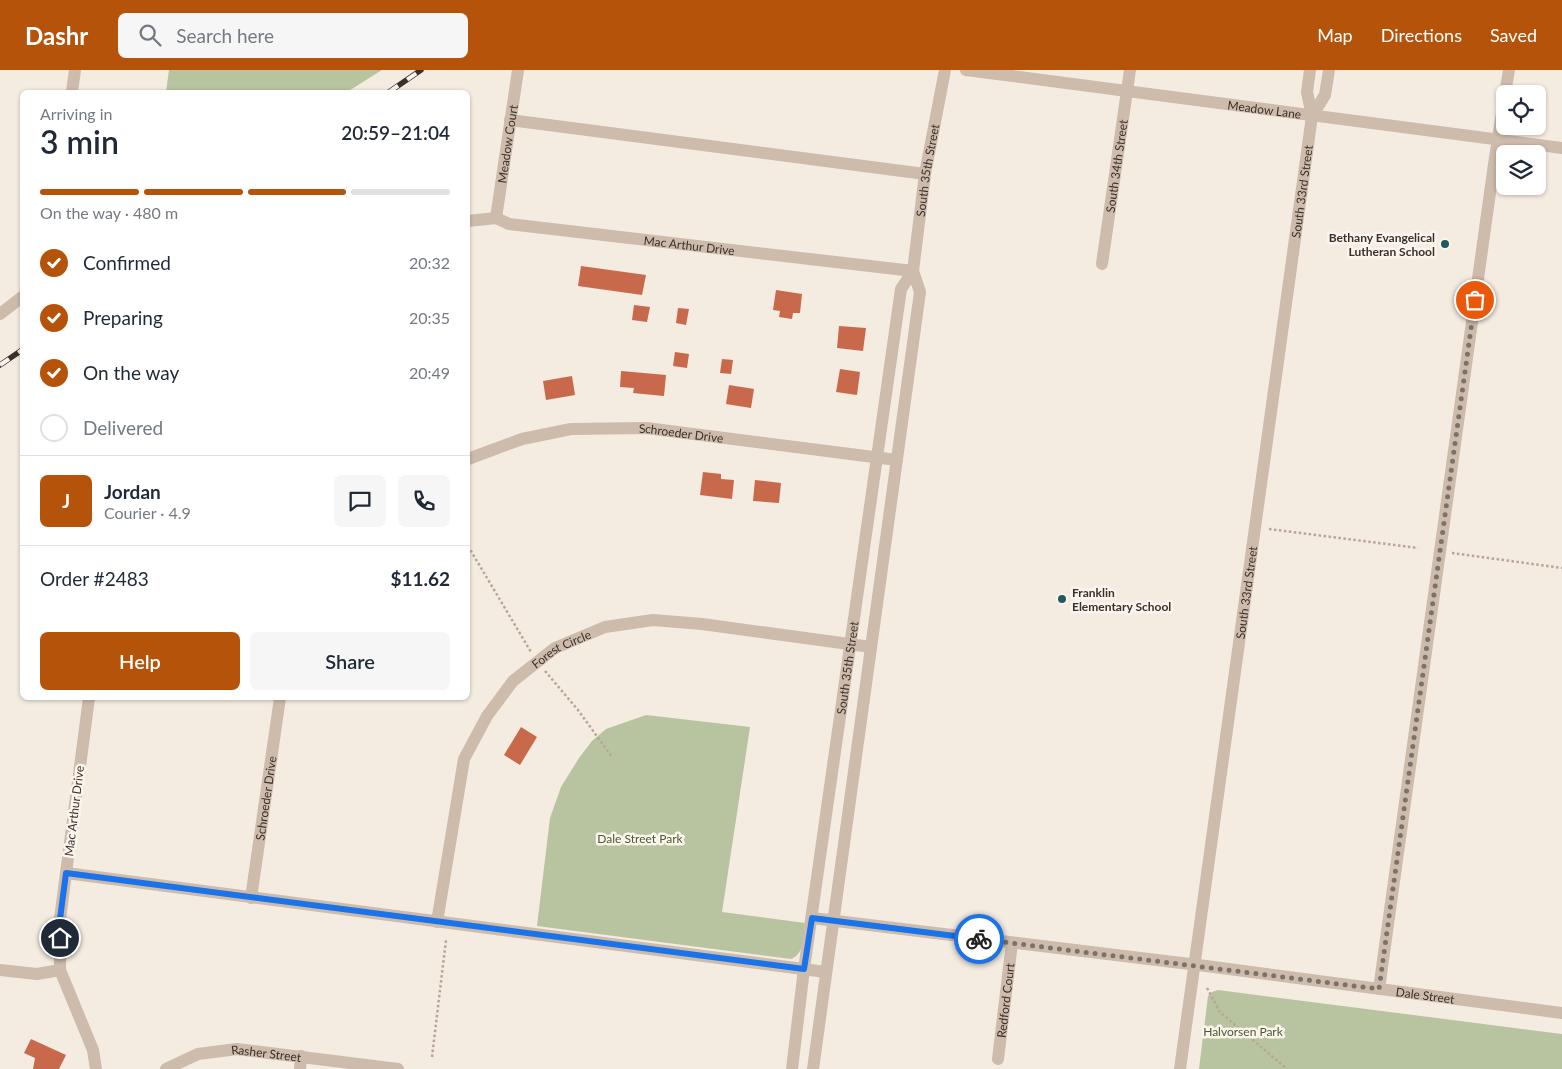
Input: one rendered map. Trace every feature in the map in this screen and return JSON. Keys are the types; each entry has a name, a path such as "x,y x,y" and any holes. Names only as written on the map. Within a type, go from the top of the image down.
{"street":[{"path":"72,90 75,70"},
{"name":"Meadow Court","path":"496,218 518,70"},
{"name":"South 35th Street","path":"792,1069 804,969 901,289 912,271 925,174 945,70"},
{"name":"Meadow Lane","path":"966,70 1562,148"},
{"name":"South 34th Street","path":"1102,264 1130,70"},
{"path":"1310,70 1307,92 1312,116"},
{"path":"1312,116 1325,95 1329,70"},
{"path":"1506,85 1509,70"},
{"name":"South 33rd Street","path":"1180,1069 1312,116"},
{"path":"510,120 925,174"},
{"path":"1379,989 1498,135"},
{"name":"Mac Arthur Drive","path":"470,221 496,218 509,224 912,271"},
{"name":"South 35th Street","path":"813,1069 920,292 912,271"},
{"path":"0,314 20,299"},
{"name":"Schroeder Drive","path":"470,458 522,439 571,429 646,428 876,459 897,460"},
{"name":"Forest Circle","path":"438,922 464,759 486,716 513,681 555,648 605,627 653,620 702,624 871,647"},
{"name":"Mac Arthur Drive","path":"89,700 60,919 60,970 93,1050 96,1069"},
{"name":"Schroeder Drive","path":"251,898 280,700"},
{"path":"66,873 826,972"},
{"name":"Dale Street","path":"812,918 1562,1013"},
{"name":"Redford Court","path":"998,1059 1012,943"},
{"path":"0,970 37,974 60,970"},
{"name":"Rasher Street","path":"166,1069 198,1054 237,1049 301,1063 398,1069"}],"path":[{"path":"1270,529 1418,548"},
{"path":"1452,553 1562,568"},
{"path":"432,1057 446,940"},
{"path":"1207,988 1220,1012 1287,1069"}],"green space":[{"path":"169,70 382,70 350,90 166,90"},
{"name":"Dale Street Park","path":"646,715 750,727 722,912 805,923 801,949 796,957 791,959 537,926 550,818 561,787 592,741 606,729"},
{"name":"Halvorsen Park","path":"1218,990 1562,1034 1562,1069 1199,1069 1208,996"}],"building":[{"path":"581,266 646,275 642,295 578,286"},
{"path":"776,290 802,294 800,313 793,313 792,319 779,317 780,311 773,310"},
{"path":"634,305 650,307 647,322 632,320"},
{"path":"678,308 689,309 686,325 676,323"},
{"path":"839,326 866,328 863,351 837,348"},
{"path":"675,352 689,354 687,368 673,366"},
{"path":"722,359 733,360 731,374 720,373"},
{"path":"840,369 860,372 857,395 836,392"},
{"path":"621,371 666,375 664,396 633,393 634,388 620,387"},
{"path":"572,376 575,395 546,400 543,381"},
{"path":"729,385 754,389 751,408 726,404"},
{"path":"703,472 721,474 721,479 734,480 732,499 700,495"},
{"path":"755,480 781,483 779,503 753,501"},
{"path":"521,727 537,737 520,765 504,755"},
{"path":"31,1039 66,1055 59,1069 33,1069 35,1058 24,1053"}],"railway":[{"path":"392,90 421,70"},
{"path":"0,365 20,351"}],"way so far":[{"path":"979,939 1379,989 1475,300"}],"place":[{"name":"Bethany Evangelical Lutheran School","path":"1445,244"},
{"name":"Franklin Elementary School","path":"1062,599"}],"route":[{"path":"60,938 60,919 66,873 804,969 812,918 979,939"}]}
